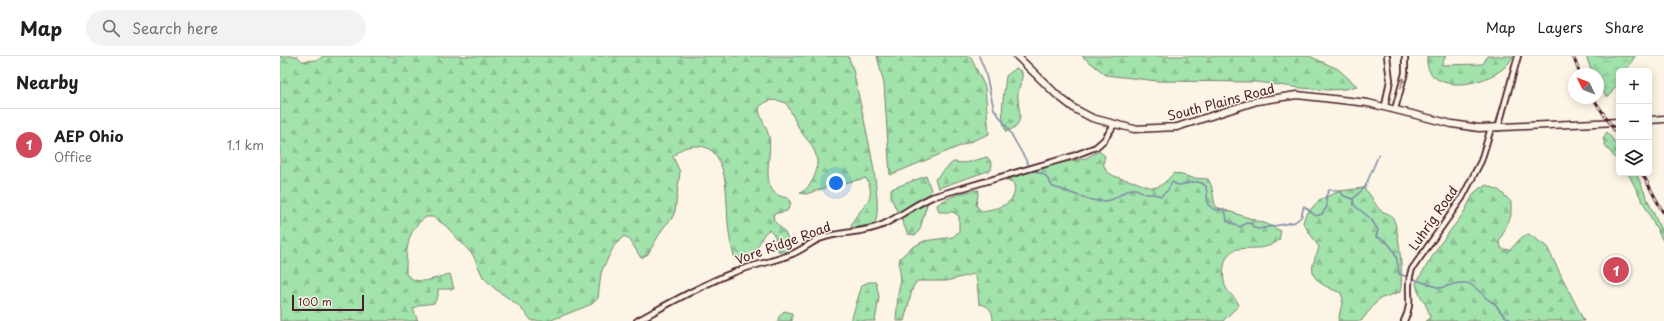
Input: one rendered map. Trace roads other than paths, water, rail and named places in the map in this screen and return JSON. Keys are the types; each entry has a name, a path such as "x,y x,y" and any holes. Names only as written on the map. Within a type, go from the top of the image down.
{"main road":[{"name":"South Plains Road","path":"1017,56 1057,95 1075,109 1092,118 1134,129 1177,127 1257,101 1297,95 1352,100 1385,106 1452,124 1491,128 1616,122"},
{"path":"1652,120 1664,119"}],"street":[{"path":"1385,106 1390,80 1387,56"},
{"path":"1395,109 1405,73 1405,56"},
{"path":"1498,128 1518,56"},
{"name":"Vore Ridge Road","path":"637,321 704,285 734,272 774,261 795,253 820,239 833,235 866,231 881,225 915,204 932,197 1096,148 1104,140 1114,125"},
{"name":"Luhrig Road","path":"1404,321 1410,305 1408,282 1410,273 1420,255 1462,198 1481,161 1491,128"}],"waterway":[{"path":"979,56 985,71 994,109 1007,127 1030,167"},
{"path":"1353,199 1365,187 1379,154"},
{"path":"1032,170 1045,175 1053,187 1096,201 1110,200 1131,189 1136,189 1147,194 1161,196 1168,190 1172,182 1178,185 1199,182 1206,186 1208,205 1215,210 1223,209 1226,214 1227,221 1240,227 1247,223 1252,224 1254,228 1258,229 1295,222 1301,217 1304,206 1316,216 1322,214 1327,207 1326,196 1329,190 1339,190 1344,196 1353,199 1354,205 1371,219 1378,230 1376,237 1386,242 1396,256 1399,274 1440,288 1461,283 1470,284 1495,304 1501,313 1513,321"}],"railway":[{"path":"1573,56 1578,68"},
{"path":"1597,104 1616,132"},
{"path":"1644,176 1664,214"}],"place":[{"name":"AEP Ohio","path":"1616,270"}]}
